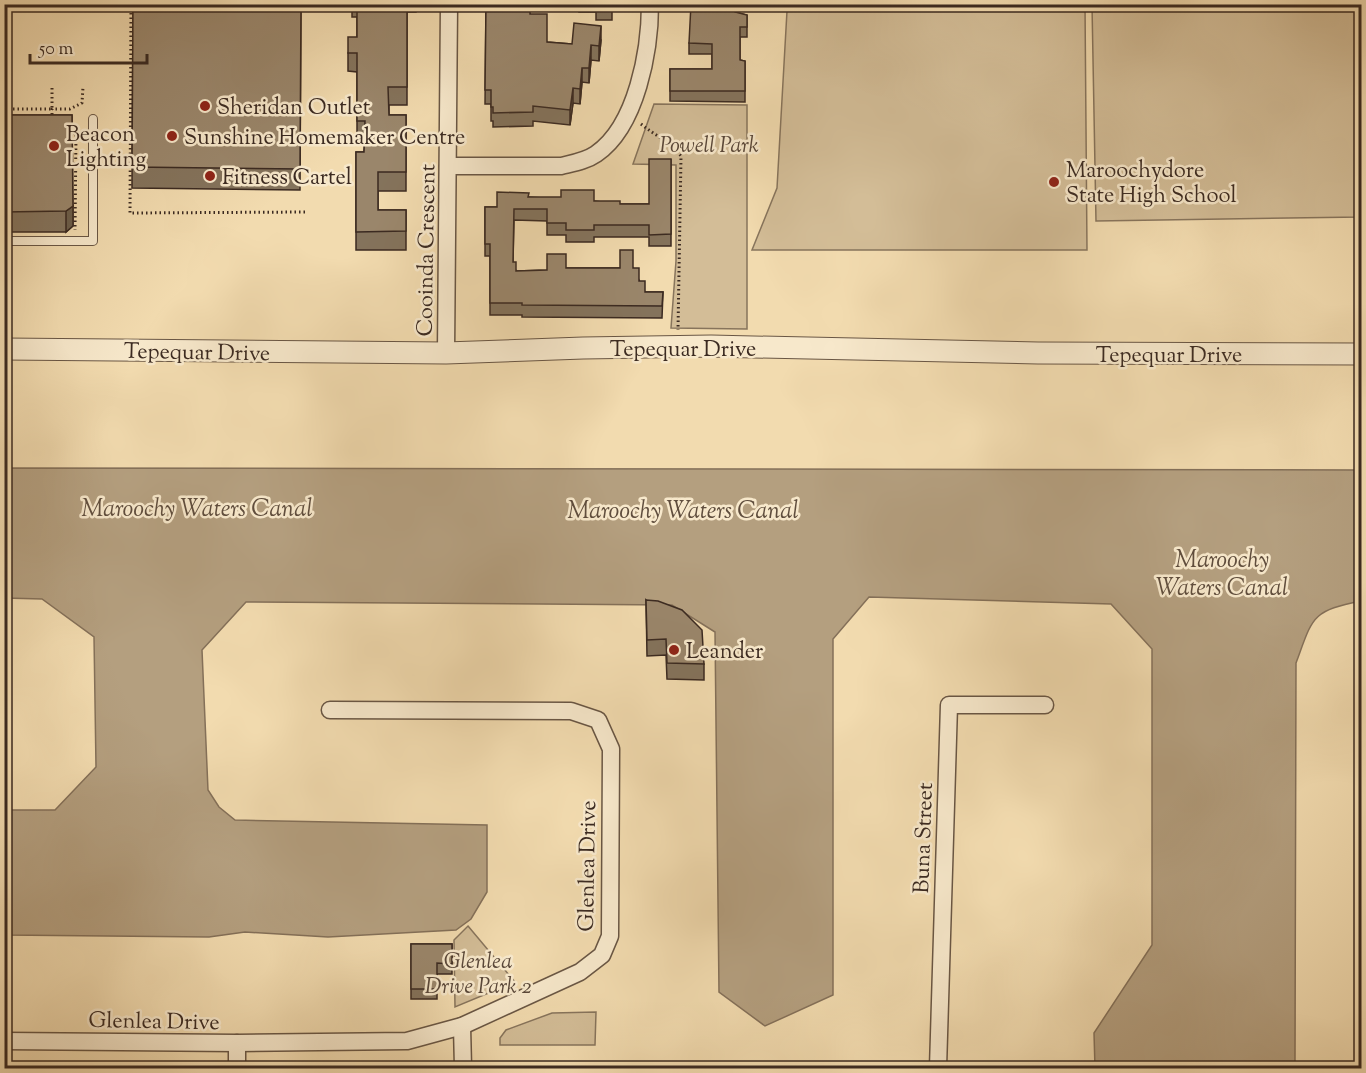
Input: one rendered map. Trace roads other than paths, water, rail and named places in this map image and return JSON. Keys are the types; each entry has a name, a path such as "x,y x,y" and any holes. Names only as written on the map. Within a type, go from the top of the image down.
{"street":[{"name":"Cooinda Crescent","path":"446,353 449,4"},
{"path":"448,166 561,166 579,162 597,154 614,137 630,109 649,42 650,4"},
{"name":"Tepequar Drive","path":"4,350 446,353 711,346 1038,353 1362,354"},
{"name":"Buna Street","path":"938,1068 949,705 1045,705"},
{"name":"Glenlea Drive","path":"4,1041 237,1043 406,1041 462,1026 580,972 602,955 610,936 611,749 598,720 571,711 330,710"},
{"path":"462,1026 463,1068"},
{"path":"237,1043 237,1068"}],"lane":[{"path":"4,241 93,241 93,119"}],"water":[{"name":"Maroochy Waters Canal","path":"5,468 1361,470 1361,601 1332,608 1316,618 1306,635 1296,663 1295,1061 1291,1068 1095,1068 1094,1033 1152,945 1152,649 1111,604 869,597 833,639 833,995 765,1026 719,992 715,632 672,605 246,602 202,650 208,790 219,807 235,820 487,825 487,892 471,919 456,930 328,937 245,932 209,937 5,935 5,810 55,810 96,767 94,637 42,599 5,598"}],"place":[{"name":"Sheridan Outlet","path":"205,106"},
{"name":"Sunshine Homemaker Centre","path":"172,136"},
{"name":"Beacon Lighting","path":"54,146"},
{"name":"Fitness Cartel","path":"210,176"},
{"name":"Maroochydore State High School","path":"1054,182"},
{"name":"Leander","path":"674,650"}],"park label":[{"name":"Powell Park","path":"709,144"},
{"name":"Glenlea Drive Park 2","path":"478,972"}]}
